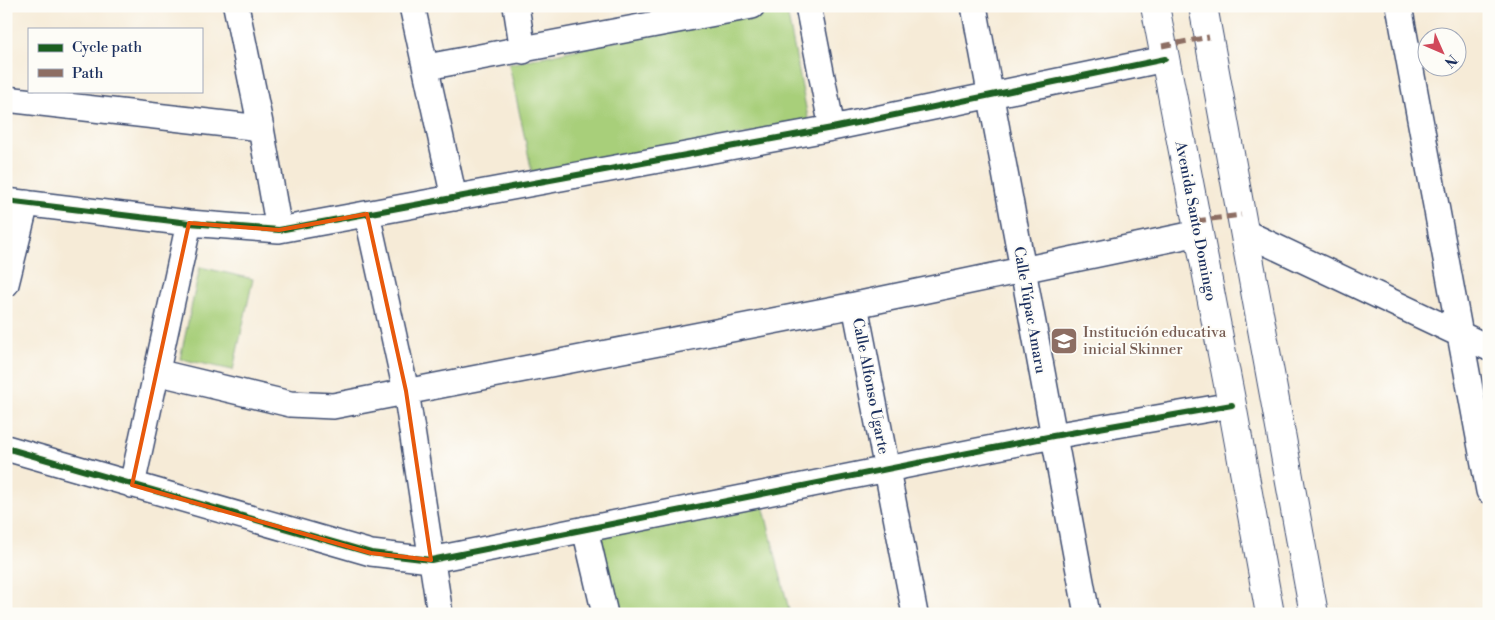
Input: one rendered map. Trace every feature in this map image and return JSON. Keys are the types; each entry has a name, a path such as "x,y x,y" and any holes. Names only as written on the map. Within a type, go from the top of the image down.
{"street":[{"path":"236,6 261,128 279,230"},
{"path":"412,6 427,67 454,198"},
{"path":"516,6 523,51"},
{"path":"427,67 523,51 752,6"},
{"path":"808,6 832,128"},
{"name":"Calle Túpac Amaru","path":"974,6 1087,614"},
{"name":"Avenida Santo Domingo","path":"1155,6 1232,405 1270,614"},
{"path":"1203,6 1314,614"},
{"path":"1399,6 1489,491"},
{"path":"6,284 16,202 189,224 279,230 832,128 1165,59"},
{"path":"6,99 261,128"},
{"path":"367,214 406,391 440,614"},
{"path":"132,485 189,224"},
{"path":"1244,232 1489,348"},
{"path":"156,372 290,404 333,406 855,305 1022,268 1198,233"},
{"name":"Calle Alfonso Ugarte","path":"855,305 915,614"},
{"path":"6,448 371,553 431,560 887,468 1232,405"},
{"path":"585,529 605,614"}],"highlighted area":[{"path":"367,214 406,391 431,560 371,553 132,485 189,223 279,230"}],"green space":[{"path":"786,6 809,123 532,172 509,64"},
{"path":"200,267 253,279 233,370 180,359"},
{"path":"762,501 790,614 615,614 597,534"}],"marked path":[{"path":"1162,46 1209,37"},
{"path":"1196,221 1241,215"}],"cycle path":[{"path":"6,201 189,223 279,230 832,128 1165,59"},
{"path":"6,448 371,553 431,560 1053,436 1232,405"}],"place":[{"name":"Institución educativa inicial Skinner","path":"1064,341"}]}
